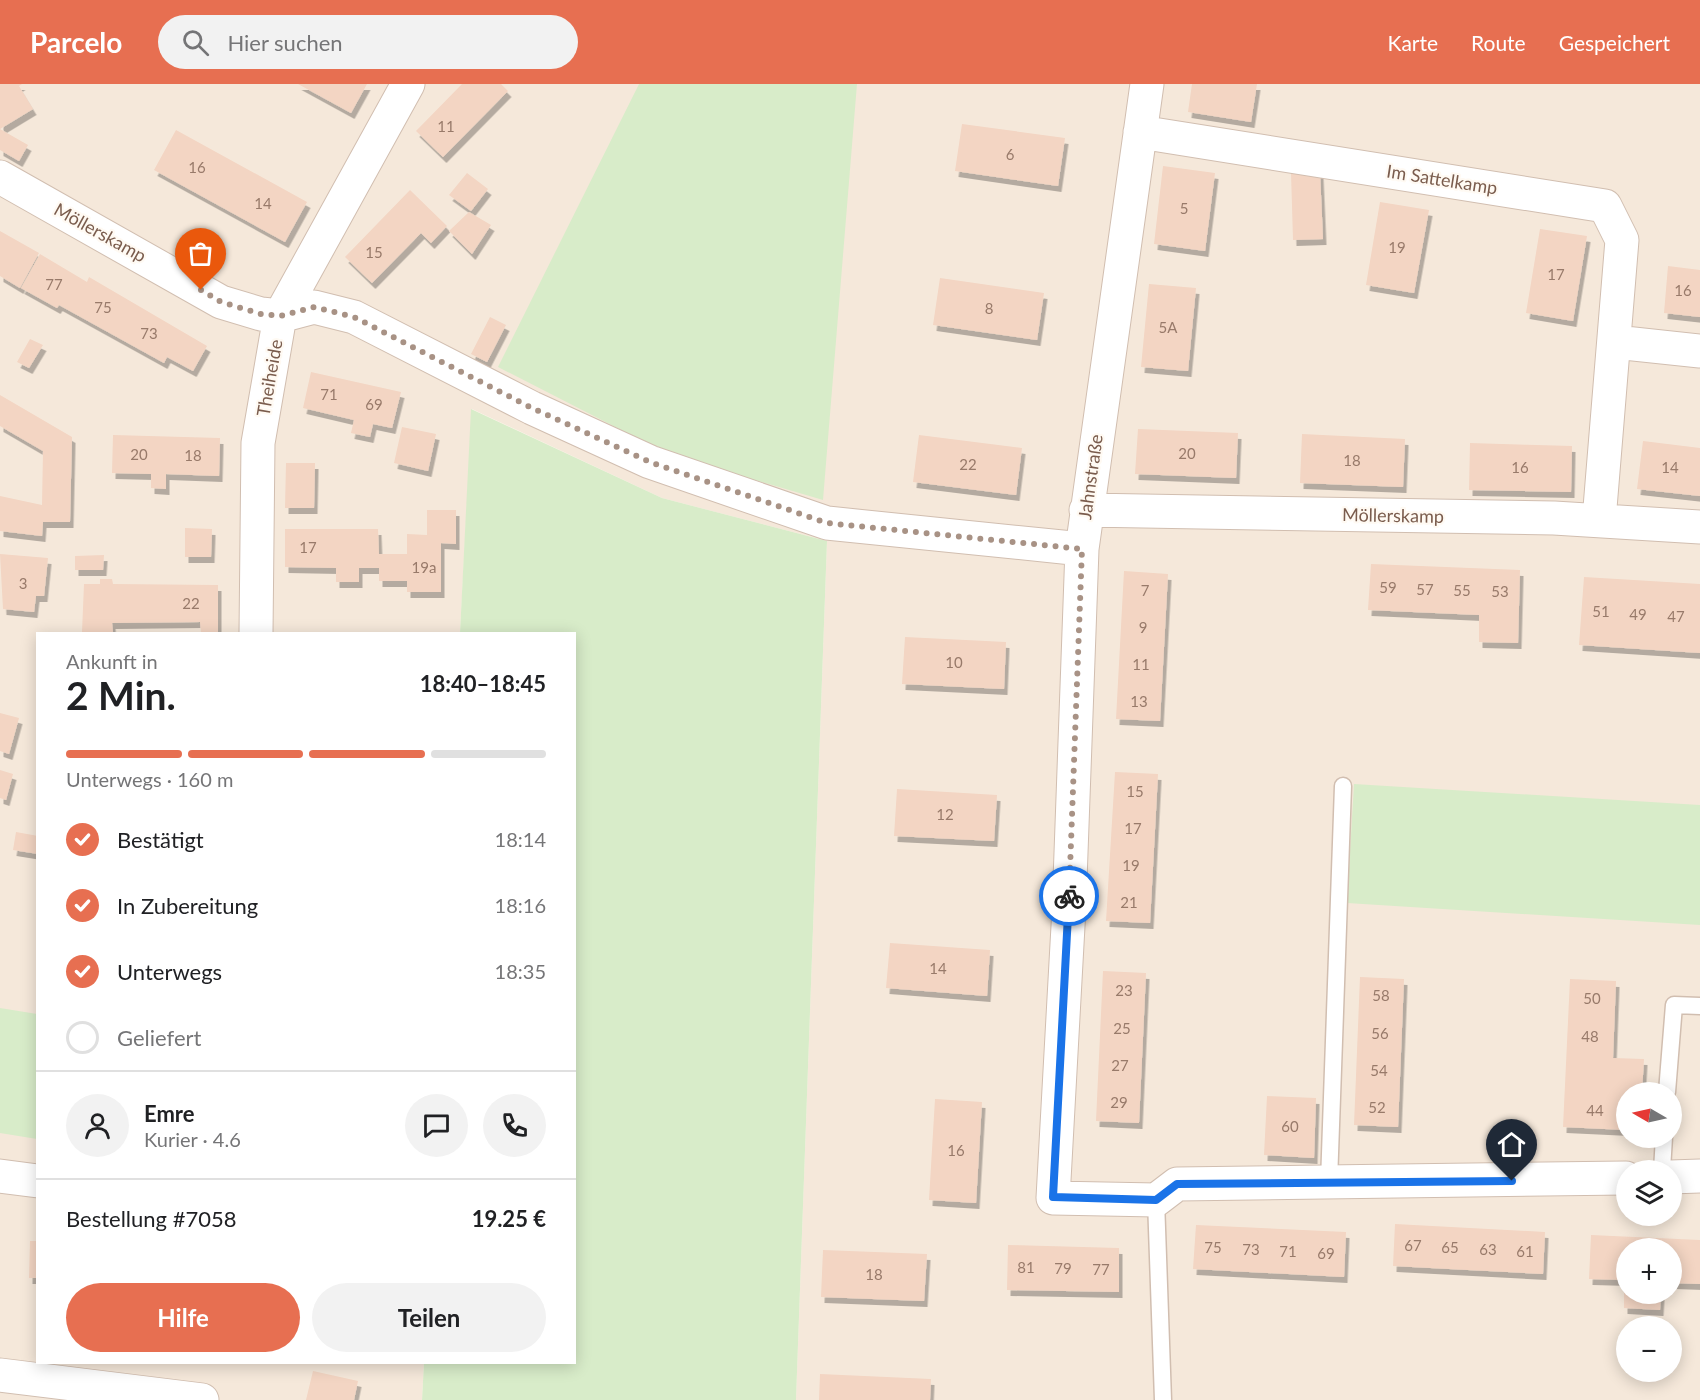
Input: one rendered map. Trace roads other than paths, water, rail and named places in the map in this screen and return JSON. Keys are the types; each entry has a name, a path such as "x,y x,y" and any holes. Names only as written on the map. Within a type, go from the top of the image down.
{"street":[{"name":"Theiheide","path":"256,632 258,443 280,316 408,84"},
{"name":"Jahnstraße","path":"1147,84 1082,549 1069,908 1053,1197 1156,1200"},
{"name":"Im Sattelkamp","path":"1140,132 1605,206 1622,240 1599,520"},
{"name":"Möllerskamp","path":"0,177 221,302 261,314 280,316 314,307 354,317 532,408 650,462 827,523 1082,549"},
{"path":"1615,342 1700,351"},
{"name":"Möllerskamp","path":"1086,510 1599,520 1700,527"},
{"path":"0,1176 36,1181"},
{"path":"1682,1177 1700,1176"},
{"path":"1156,1200 1177,1184 1616,1178"},
{"path":"0,1375 202,1400"}],"lane":[{"path":"1329,1182 1344,786"},
{"path":"1668,1082 1674,1005 1700,1006"},
{"path":"1156,1200 1163,1400"}]}
